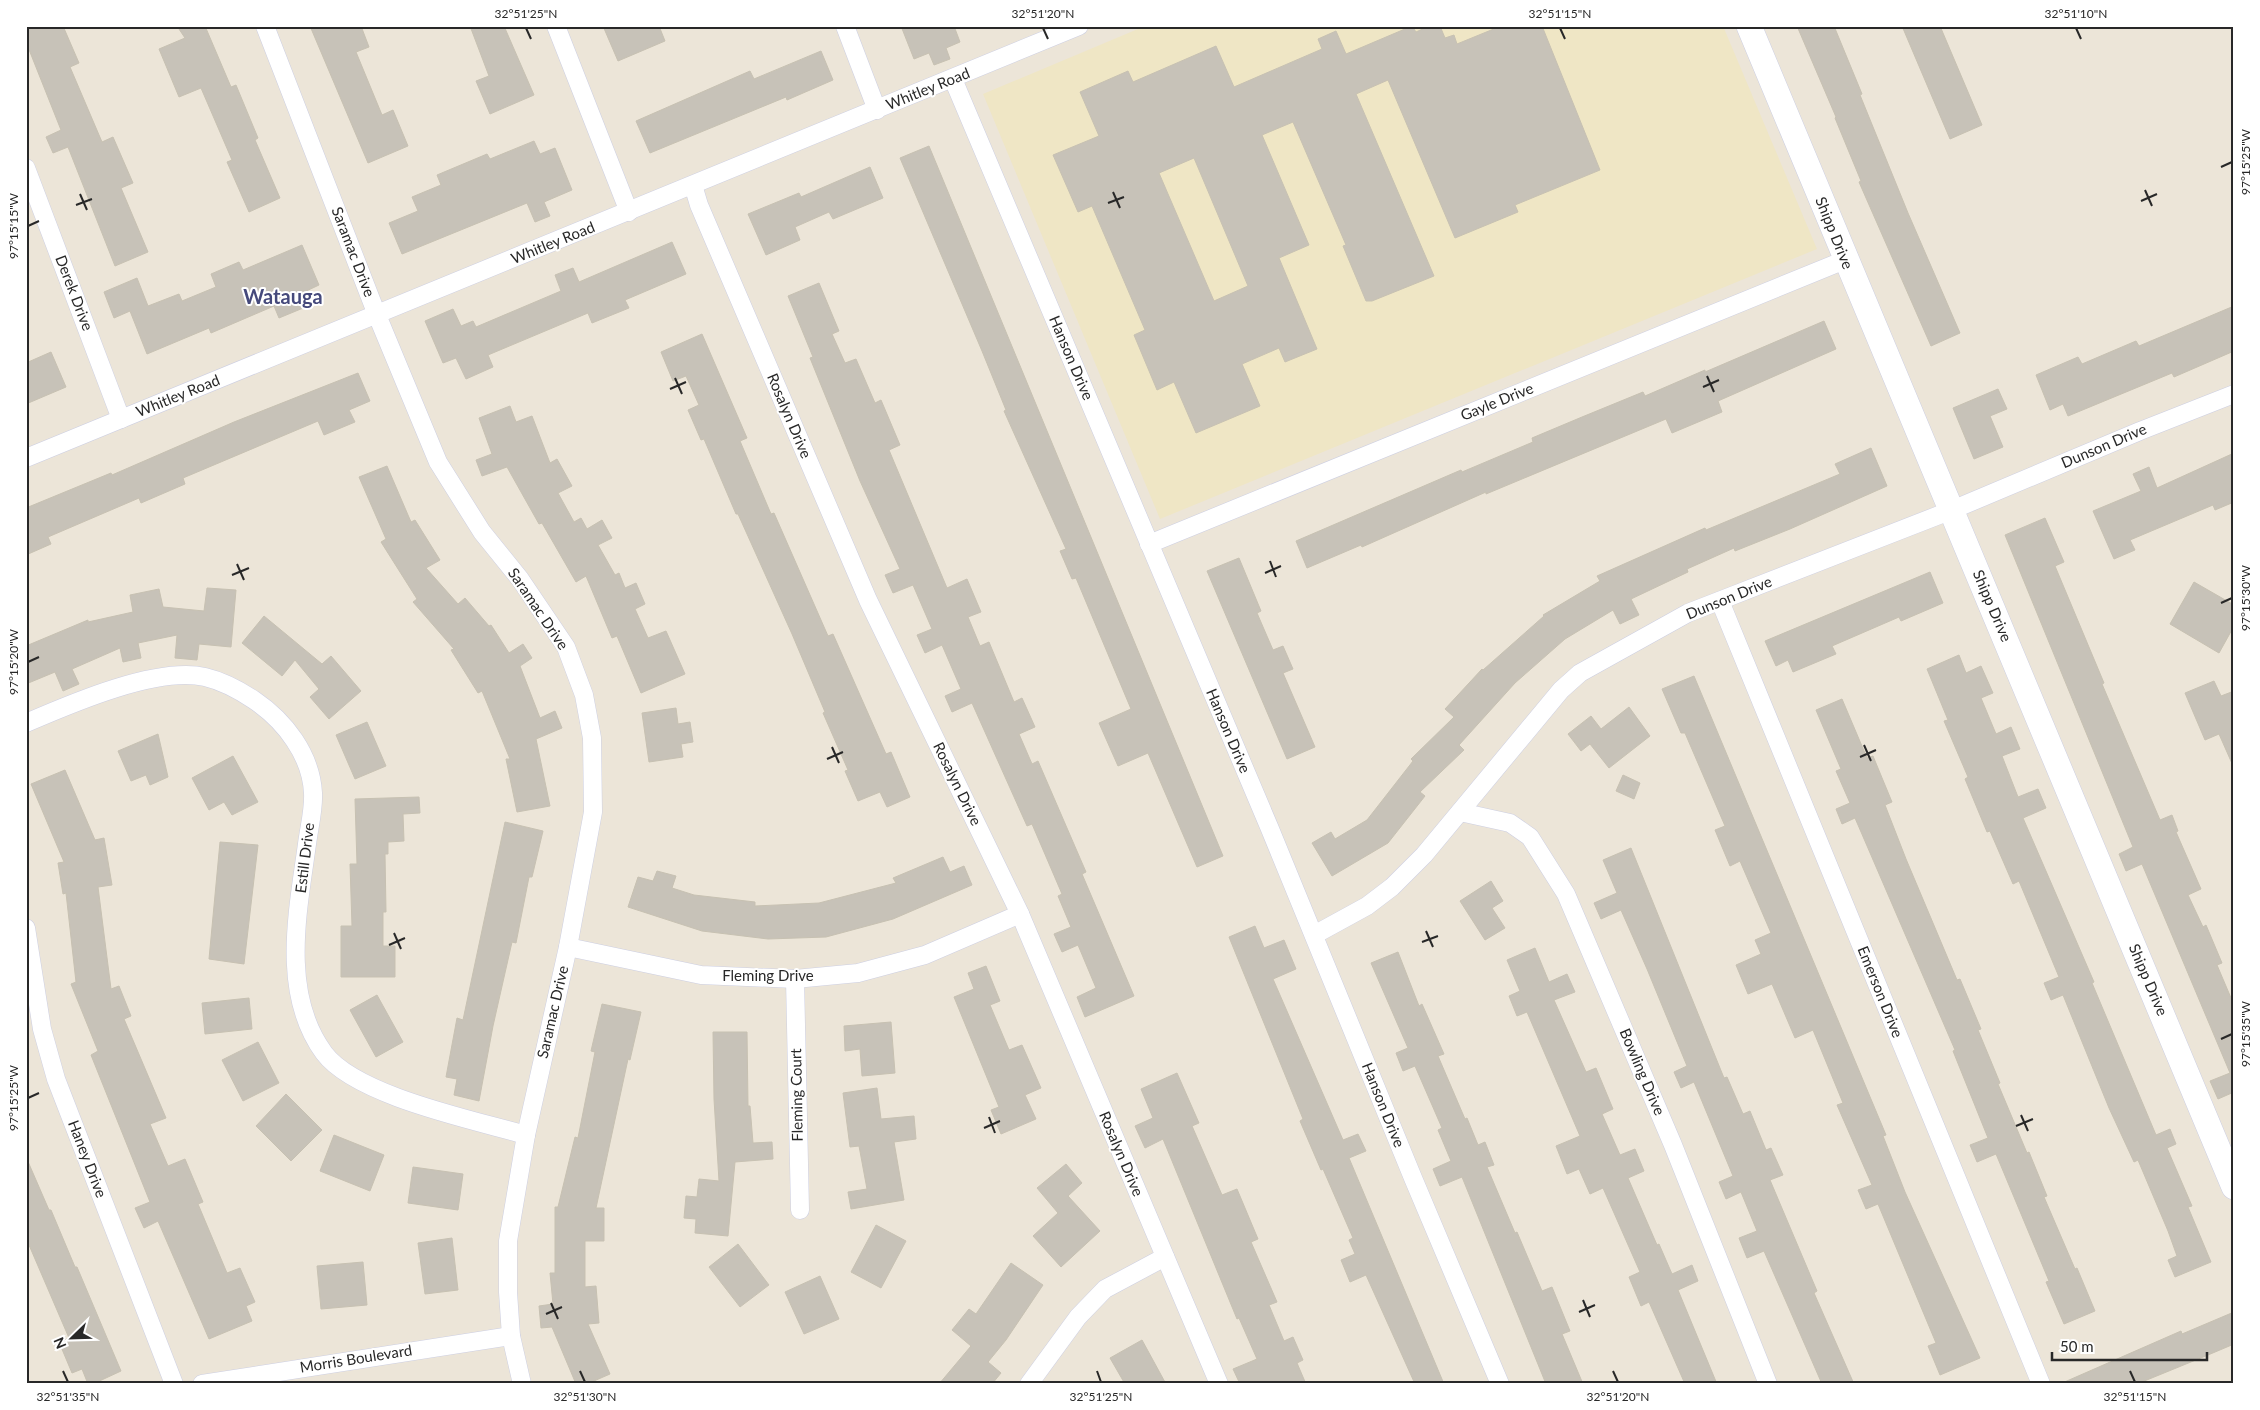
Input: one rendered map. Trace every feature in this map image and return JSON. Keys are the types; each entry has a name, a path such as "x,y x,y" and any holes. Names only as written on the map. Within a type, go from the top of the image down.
{"street":[{"name":"Saramac Drive","path":"266,26 377,314 438,462 482,532 520,579 566,647 584,695 592,738 593,812 568,947 526,1135 508,1241 508,1292 511,1336 522,1384"},
{"path":"556,26 629,212"},
{"path":"845,26 877,110"},
{"name":"Whitley Road","path":"26,458 1079,26"},
{"name":"Shipp Drive","path":"1749,26 1845,260 1952,510 2234,1187"},
{"name":"Hanson Drive","path":"953,79 1314,935 1413,1178 1500,1384"},
{"name":"Derek Drive","path":"26,168 121,419"},
{"name":"Rosalyn Drive","path":"693,185 703,214 868,600 1020,914 1219,1384"},
{"name":"Gayle Drive","path":"1150,544 1845,260"},
{"name":"Dunson Drive","path":"1314,935 1367,906 1392,887 1424,856 1561,690 1580,673 1688,613 1952,510 2140,431 2234,394"},
{"name":"Emerson Drive","path":"1720,601 2041,1384"},
{"name":"Estill Drive","path":"26,723 77,701 135,683 176,676 203,677 239,690 270,711 293,738 307,763 313,794 296,929 298,988 307,1020 325,1054 348,1075 384,1093 526,1135"},
{"name":"Bowling Drive","path":"1460,812 1510,823 1530,837 1566,894 1673,1146 1768,1384"},
{"name":"Fleming Drive","path":"568,947 701,975 794,979 858,973 925,955 1020,914"},
{"name":"Haney Drive","path":"26,928 42,1029 56,1079 174,1384"},
{"name":"Fleming Court","path":"794,979 800,1210"},
{"path":"1030,1384 1078,1317 1105,1289 1164,1256"},
{"name":"Morris Boulevard","path":"202,1384 511,1336"}],"shaded area":[{"path":"1145,26 1723,26 1817,249 1160,519 983,94"}],"building":[{"path":"26,26 63,26 79,63 70,67 102,142 113,137 133,183 121,188 148,252 115,266 68,147 53,153 46,137 61,130 26,42"},
{"path":"177,26 205,26 231,87 236,85 258,138 255,140 280,198 249,212 227,162 232,160 201,88 179,97 159,49 185,38"},
{"path":"310,26 361,26 369,47 356,52 382,115 393,110 408,146 368,163"},
{"path":"470,26 504,26 534,95 490,114 476,81 489,76"},
{"path":"603,26 659,26 665,41 618,61"},
{"path":"901,26 954,26 960,42 946,48 950,59 934,65 929,53 914,59"},
{"path":"1412,26 1416,32 1429,26 1440,26 1445,38 1454,35 1457,44 1501,26 1542,26 1600,170 1515,205 1518,212 1455,238 1388,80 1356,94 1434,276 1372,301 1366,301 1343,246 1346,245 1293,122 1262,135 1309,245 1279,258 1317,349 1285,362 1279,348 1242,364 1260,406 1196,433 1174,382 1157,390 1134,335 1145,330 1092,206 1078,212 1053,155 1099,136 1080,92 1128,71 1133,82 1216,46 1234,87 1322,49 1318,39 1336,31 1346,54","holes":["1194,158 1248,286 1214,301 1159,173"]},
{"path":"1797,26 1834,26 1908,213 1960,333 1931,346 1859,182 1861,181 1836,117"},
{"path":"1902,26 1940,26 1982,125 1950,139"},
{"path":"821,51 833,80 787,100 786,97 650,153 636,121 750,71 754,79"},
{"path":"534,141 540,154 555,148 572,190 544,202 550,216 535,222 527,203 402,254 389,223 418,211 412,197 441,185 437,175 487,154 490,159"},
{"path":"929,146 1223,856 1197,867 1148,753 1118,766 1099,723 1131,709 1076,578 1072,579 1060,551 1066,549 1004,411 1006,410 982,351 900,158"},
{"path":"870,167 883,198 833,219 829,212 795,227 800,240 766,255 748,214 799,193 801,197"},
{"path":"672,242 686,274 625,300 629,308 592,323 588,313 488,355 493,367 466,379 456,358 443,363 425,321 453,309 461,326 473,321 476,327 561,291 555,275 573,268 579,282"},
{"path":"302,245 319,285 302,293 308,306 279,318 274,306 211,333 209,328 147,354 130,311 114,318 104,292 137,278 148,306 179,294 182,301 216,287 211,274 239,262 243,270"},
{"path":"819,283 839,331 832,334 845,363 856,359 875,403 881,400 900,445 889,450 947,588 967,579 981,612 968,617 980,646 989,642 1014,702 1022,698 1035,727 1019,734 1032,764 1038,761 1086,872 1082,874 1134,996 1085,1017 1077,997 1096,988 1078,945 1062,952 1054,934 1071,927 1058,896 1062,894 1032,824 1027,826 972,703 952,712 945,696 961,689 942,645 925,653 917,635 932,629 913,585 893,593 885,575 900,569 860,481 810,358 813,357 788,296"},
{"path":"2234,306 2234,351 2174,377 2172,373 2068,416 2063,404 2050,410 2036,375 2078,357 2082,364 2136,341 2139,346"},
{"path":"1824,321 1836,349 1718,401 1722,412 1672,433 1666,419 1486,494 1486,492 1362,547 1361,545 1307,568 1296,541 1461,470 1462,472 1533,442 1532,438 1582,417 1643,392 1645,396"},
{"path":"702,334 747,438 740,441 771,514 774,513 828,636 833,634 886,754 891,752 910,797 887,807 880,792 858,801 845,771 848,770 792,634 738,514 736,514 704,439 701,440 688,410 699,405 686,376 673,381 661,352"},
{"path":"51,352 66,387 26,404 26,363"},
{"path":"358,373 370,401 349,410 355,422 324,435 318,421 183,478 185,484 141,503 139,498 48,537 51,544 26,555 26,508 111,473 112,475 234,422"},
{"path":"1998,389 2007,409 1990,416 2003,447 1974,459 1953,408"},
{"path":"510,406 516,422 532,416 550,463 557,459 572,486 558,493 574,522 581,518 587,529 602,520 612,538 598,545 615,575 619,573 625,588 636,583 645,604 635,609 648,638 666,631 685,674 641,693 617,636 612,638 586,576 576,582 542,523 539,524 507,467 482,476 476,460 492,454 479,418"},
{"path":"1871,448 1887,486 1790,529 1735,551 1734,548 1687,569 1688,572 1631,599 1639,615 1620,624 1613,610 1565,639 1515,683 1459,745 1464,750 1420,792 1425,796 1388,843 1332,876 1312,843 1331,832 1335,839 1367,820 1413,761 1411,759 1454,717 1445,709 1482,669 1543,615 1600,581 1597,576 1705,528 1706,530 1840,474 1835,464"},
{"path":"2234,453 2234,502 2215,510 2213,505 2130,540 2135,550 2114,559 2093,511 2141,491 2133,474 2149,467 2157,488"},
{"path":"387,466 411,522 415,520 440,560 426,568 458,604 465,598 489,626 491,625 509,653 523,644 532,658 520,666 540,718 555,711 562,728 536,739 550,806 517,812 506,759 510,759 482,691 478,693 451,650 454,649 413,602 417,599 381,542 386,539 359,477"},
{"path":"2045,518 2064,562 2055,566 2104,683 2102,684 2160,820 2172,815 2178,831 2176,832 2201,889 2188,895 2203,927 2206,925 2222,963 2217,965 2234,1005 2234,1092 2218,1099 2210,1081 2230,1073 2142,864 2126,871 2119,854 2133,847 2005,535"},
{"path":"1239,558 1261,611 1257,613 1273,650 1283,646 1293,669 1283,673 1315,747 1287,759 1207,571"},
{"path":"1930,572 1943,603 1901,621 1899,617 1832,646 1836,654 1793,672 1788,660 1776,666 1765,641"},
{"path":"2194,582 2234,605 2234,626 2219,653 2170,624"},
{"path":"207,588 236,590 231,647 199,644 197,660 175,658 177,635 138,643 141,658 123,662 120,648 72,669 79,684 63,691 55,672 26,684 26,646 88,620 88,622 133,612 130,595 159,589 163,607 204,611"},
{"path":"264,616 322,664 331,656 361,691 329,719 310,697 319,689 295,660 282,676 242,643"},
{"path":"1959,655 1966,673 1981,666 1993,693 1981,698 1996,734 2011,727 2020,749 2002,756 2018,797 2038,789 2046,808 2023,818 2094,982 2092,983 2156,1135 2170,1129 2176,1144 2167,1148 2192,1206 2188,1207 2211,1262 2175,1277 2168,1260 2177,1256 2168,1231 2138,1160 2134,1162 2109,1108 2063,995 2051,1000 2044,983 2059,977 2019,881 2013,884 1990,831 1987,832 1965,779 1968,777 1944,721 1948,720 1927,669"},
{"path":"1694,676 1886,1135 1883,1136 1905,1192 1980,1358 1940,1375 1928,1346 1936,1343 1878,1204 1866,1209 1858,1190 1872,1185 1837,1105 1843,1103 1813,1030 1795,1038 1772,984 1748,994 1736,965 1761,954 1755,940 1771,933 1740,861 1730,866 1715,830 1725,826 1685,733 1681,733 1662,689"},
{"path":"2214,681 2221,696 2234,691 2234,768 2219,734 2205,740 2185,693"},
{"path":"1842,699 1867,758 1873,756 1892,802 1885,805 1906,859 1957,980 1960,979 1981,1029 1978,1030 2000,1083 1998,1084 2047,1196 2044,1197 2095,1311 2064,1324 2046,1282 2049,1281 1996,1154 1977,1162 1970,1145 1988,1138 1953,1051 1955,1050 1855,818 1842,824 1836,809 1850,803 1836,771 1841,769 1816,710"},
{"path":"1629,707 1650,736 1609,768 1590,744 1581,751 1568,734 1591,716 1601,729"},
{"path":"676,708 678,724 690,722 693,742 681,744 683,757 649,762 642,713"},
{"path":"367,722 386,766 355,779 336,735"},
{"path":"158,734 168,777 150,785 146,775 131,781 118,751"},
{"path":"233,756 258,802 232,815 224,802 209,810 192,778"},
{"path":"65,770 95,840 104,838 112,885 98,887 111,989 119,986 131,1016 124,1019 166,1118 150,1124 168,1166 185,1159 203,1202 198,1204 227,1273 240,1268 255,1302 246,1306 252,1321 209,1339 158,1221 144,1228 135,1208 150,1202 91,1055 98,1051 71,984 76,982 66,893 63,894 58,863 64,862 31,784"},
{"path":"1623,775 1640,783 1634,799 1616,791"},
{"path":"419,797 420,813 403,814 404,841 388,842 388,854 385,854 386,912 383,912 383,946 395,946 395,977 341,977 341,926 352,926 350,864 357,864 355,799"},
{"path":"505,822 543,831 532,877 529,877 516,943 512,942 493,1026 479,1101 454,1095 457,1079 446,1077 457,1018 463,1020"},
{"path":"220,842 258,845 244,964 209,959"},
{"path":"1631,848 1724,1078 1727,1077 1743,1114 1750,1111 1766,1150 1771,1148 1783,1175 1770,1180 1817,1291 1814,1293 1854,1384 1822,1384 1764,1251 1747,1258 1739,1238 1757,1231 1741,1192 1726,1199 1719,1182 1733,1176 1694,1082 1681,1088 1674,1072 1687,1066 1647,969 1621,910 1601,919 1594,903 1617,893 1603,860"},
{"path":"943,857 950,872 964,866 972,885 893,919 826,937 768,939 702,931 628,907 638,877 653,881 657,871 676,876 672,888 694,895 755,902 755,906 819,903 896,883 893,878"},
{"path":"1491,881 1503,901 1492,908 1505,928 1485,940 1460,901"},
{"path":"1255,926 1264,948 1284,940 1296,969 1273,979 1343,1140 1358,1134 1366,1151 1349,1158 1444,1384 1415,1384 1366,1275 1350,1282 1341,1260 1355,1254 1349,1240 1353,1238 1300,1121 1303,1119 1229,937"},
{"path":"1535,948 1549,982 1567,974 1575,992 1554,1000 1586,1072 1596,1068 1613,1109 1602,1114 1620,1155 1635,1149 1644,1171 1628,1178 1657,1245 1659,1244 1672,1274 1692,1265 1698,1281 1678,1290 1717,1384 1685,1384 1649,1302 1641,1306 1629,1277 1640,1272 1603,1188 1590,1194 1579,1169 1567,1174 1556,1146 1580,1136 1527,1012 1517,1016 1509,996 1520,991 1507,960"},
{"path":"1398,952 1419,1006 1422,1004 1444,1054 1438,1056 1465,1119 1467,1118 1478,1145 1485,1142 1494,1165 1487,1167 1515,1233 1517,1232 1542,1291 1552,1287 1570,1331 1562,1334 1583,1384 1546,1384 1462,1177 1440,1186 1433,1169 1451,1161 1438,1130 1442,1128 1415,1066 1403,1071 1396,1053 1408,1048 1371,963"},
{"path":"986,966 1000,1001 990,1005 1009,1050 1022,1045 1041,1088 1025,1095 1036,1119 1001,1134 991,1110 999,1107 954,997 974,989 968,973"},
{"path":"377,995 403,1042 376,1057 350,1010"},
{"path":"249,998 252,1029 205,1034 202,1003"},
{"path":"602,1004 641,1012 630,1060 628,1059 596,1208 604,1208 604,1241 585,1241 585,1287 596,1286 599,1323 588,1324 610,1374 587,1384 576,1384 552,1327 541,1328 539,1306 553,1304 550,1273 555,1273 555,1207 558,1207 575,1137 578,1138 595,1052 591,1051"},
{"path":"891,1022 895,1073 862,1076 860,1049 845,1051 844,1026"},
{"path":"713,1032 747,1032 748,1106 750,1106 753,1143 772,1142 773,1159 735,1162 728,1236 695,1233 696,1219 684,1218 686,1196 697,1197 699,1179 719,1181 714,1099"},
{"path":"258,1042 279,1083 243,1101 222,1060"},
{"path":"1177,1073 1199,1123 1192,1126 1222,1195 1237,1189 1258,1239 1251,1242 1277,1302 1269,1305 1284,1341 1293,1337 1303,1360 1297,1363 1306,1384 1240,1384 1233,1369 1257,1359 1239,1318 1237,1319 1163,1139 1145,1148 1135,1126 1153,1118 1141,1089"},
{"path":"877,1088 881,1119 914,1116 916,1139 894,1142 904,1200 851,1209 848,1192 867,1189 859,1146 850,1147 843,1093"},
{"path":"286,1094 322,1130 291,1161 256,1126"},
{"path":"334,1135 384,1155 370,1191 320,1171"},
{"path":"26,1157 75,1267 77,1267 121,1371 93,1384 88,1384 82,1369 72,1373 59,1342 69,1338 26,1238"},
{"path":"1066,1164 1082,1183 1068,1196 1100,1231 1061,1267 1033,1236 1058,1213 1037,1188"},
{"path":"413,1167 463,1174 458,1210 408,1203"},
{"path":"876,1225 906,1241 881,1288 851,1272"},
{"path":"452,1238 458,1290 425,1294 418,1243"},
{"path":"738,1244 769,1285 740,1307 709,1267"},
{"path":"363,1262 367,1305 321,1309 317,1266"},
{"path":"1011,1263 1043,1285 1006,1340 988,1362 1001,1373 992,1384 939,1384 971,1346 952,1330 969,1309 976,1314"},
{"path":"820,1276 839,1319 804,1334 785,1292"},
{"path":"2234,1312 2234,1344 2208,1355 2137,1384 2060,1384 2181,1331 2182,1334"},
{"path":"1142,1340 1166,1384 1125,1384 1110,1358"}],"district":[{"name":"Watauga","path":"283,297"}]}
